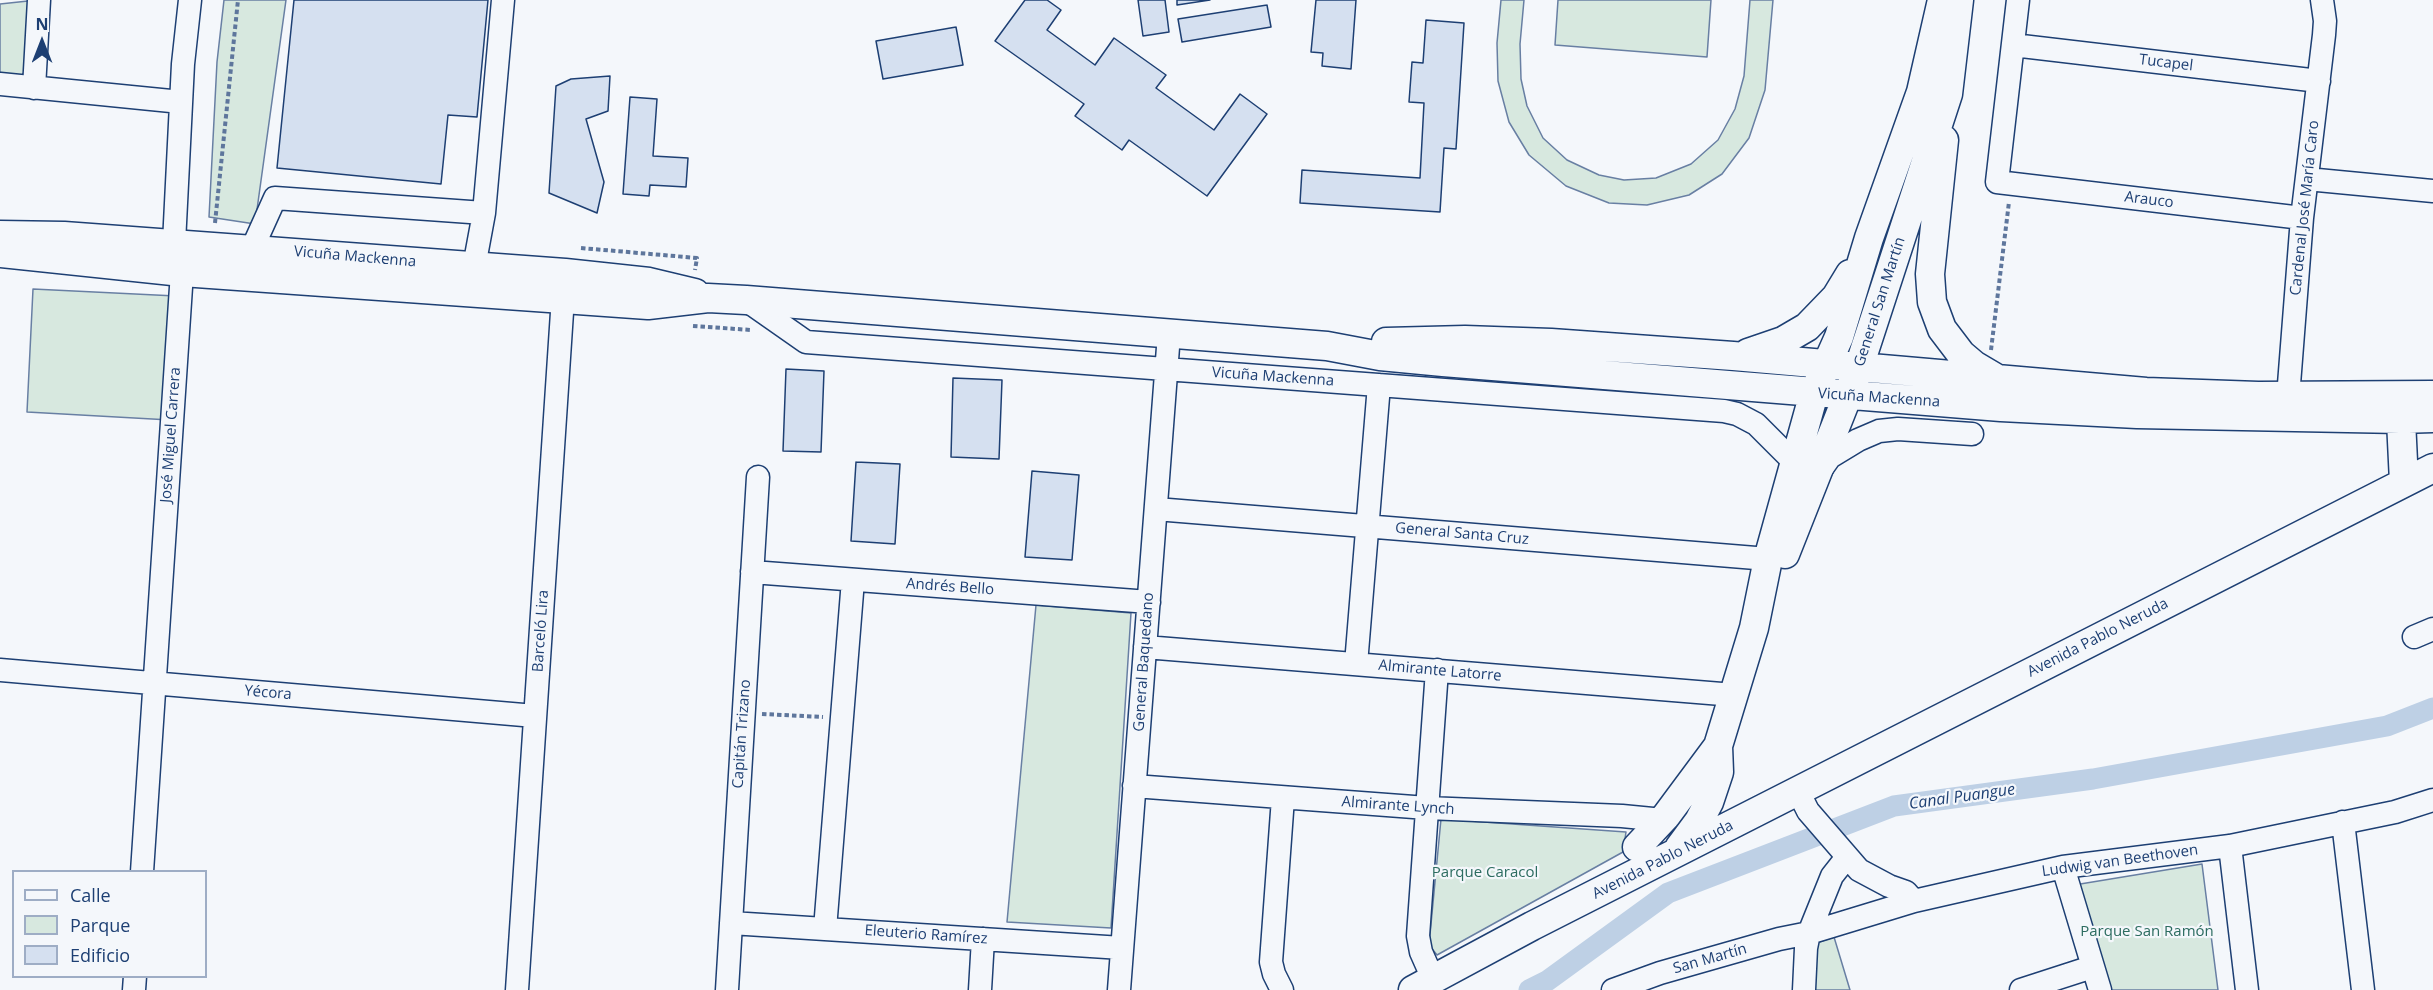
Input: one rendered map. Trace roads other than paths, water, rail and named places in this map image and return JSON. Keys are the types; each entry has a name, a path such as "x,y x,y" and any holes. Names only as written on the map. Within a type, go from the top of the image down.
{"main road":[{"name":"General San Martín","path":"1671,855 1699,821 1709,802 1734,695 1806,468 1814,393 1849,309 1869,238 1921,92 1942,0"},
{"name":"General San Martín","path":"1754,628 1768,559 1806,468 1848,396 1859,367 1948,94 1959,0"},
{"path":"1948,94 1930,288 1936,316 1950,341 1961,354 1996,378"},
{"name":"Vicuña Mackenna","path":"0,235 64,236 174,243 474,267 648,305 708,298 746,300 1327,346 1380,356 1848,396 2137,414 2287,406 2400,407 2433,418"},
{"path":"1733,356 1783,341 1815,320 1846,282 1869,238"},
{"name":"Vicuña Mackenna","path":"0,253 182,272 428,290 563,286"},
{"name":"Vicuña Mackenna","path":"1327,346 1397,341 1465,340 1551,343 1996,378 2287,406"},
{"name":"Vicuña Mackenna","path":"2400,407 2433,394"},
{"path":"2400,407 2404,482"},
{"name":"Avenida Pablo Neruda","path":"1423,985 1671,855 1753,809 1798,791 2433,468"},
{"name":"General San Martín","path":"1637,847 1718,759"},
{"path":"1718,759 1729,798 1753,809"},
{"name":"Avenida Pablo Neruda","path":"1561,911 1637,847 1699,821 1753,809"}],"street":[{"path":"34,88 39,0"},
{"name":"José Miguel Carrera","path":"142,870 182,272 174,243 183,64 190,0"},
{"path":"428,290 474,267 484,213 503,0"},
{"path":"2013,45 2018,0"},
{"name":"Cardenal José María Caro","path":"2287,406 2302,218 2325,21 2322,0"},
{"name":"Tucapel","path":"2013,45 2319,81"},
{"name":"Arauco","path":"2013,45 2004,183 2302,218"},
{"path":"0,84 181,102"},
{"path":"2307,179 2433,191"},
{"path":"252,249 275,198 484,213"},
{"name":"Barceló Lira","path":"518,990 563,286"},
{"name":"Vicuña Mackenna","path":"746,300 806,342 1724,411 1737,414 1756,424 1806,468 1879,431 1898,429 1972,434"},
{"name":"General Baquedano","path":"1119,990 1169,334"},
{"path":"1356,664 1379,385"},
{"name":"Capitán Trizano","path":"727,990 758,477"},
{"name":"General Santa Cruz","path":"1156,509 1768,559"},
{"name":"Andrés Bello","path":"752,572 1149,602"},
{"path":"825,929 853,580"},
{"name":"Almirante Latorre","path":"1145,647 1734,695"},
{"name":"Yécora","path":"0,670 535,716"},
{"path":"1423,985 1418,936 1437,670"},
{"name":"Almirante Lynch","path":"1134,786 1427,808 1622,816 1663,820"},
{"path":"1798,791 1808,811 1859,870 1906,892 1914,901"},
{"path":"1282,990 1271,962 1283,798"},
{"name":"Ludwig van Beethoven","path":"1809,933 1914,901 2063,867 2230,846 2395,812 2433,800"},
{"path":"2343,822 2363,990"},
{"path":"2230,846 2247,990"},
{"path":"1804,990 1809,933 1832,876 1847,856"},
{"path":"2063,867 2100,990"},
{"name":"Eleuterio Ramírez","path":"731,922 1122,948"},
{"name":"San Martín","path":"1613,990 1670,970 1779,939 1809,933"},
{"path":"980,990 983,939"},
{"path":"2021,990 2092,967"}],"waterway":[{"name":"Canal Puangue","path":"1529,990 1547,981 1668,893 1894,806 2093,779 2387,726 2433,708"}],"park label":[{"name":"Parque Caracol","path":"1485,873"},
{"name":"Parque San Ramón","path":"2147,932"}]}
